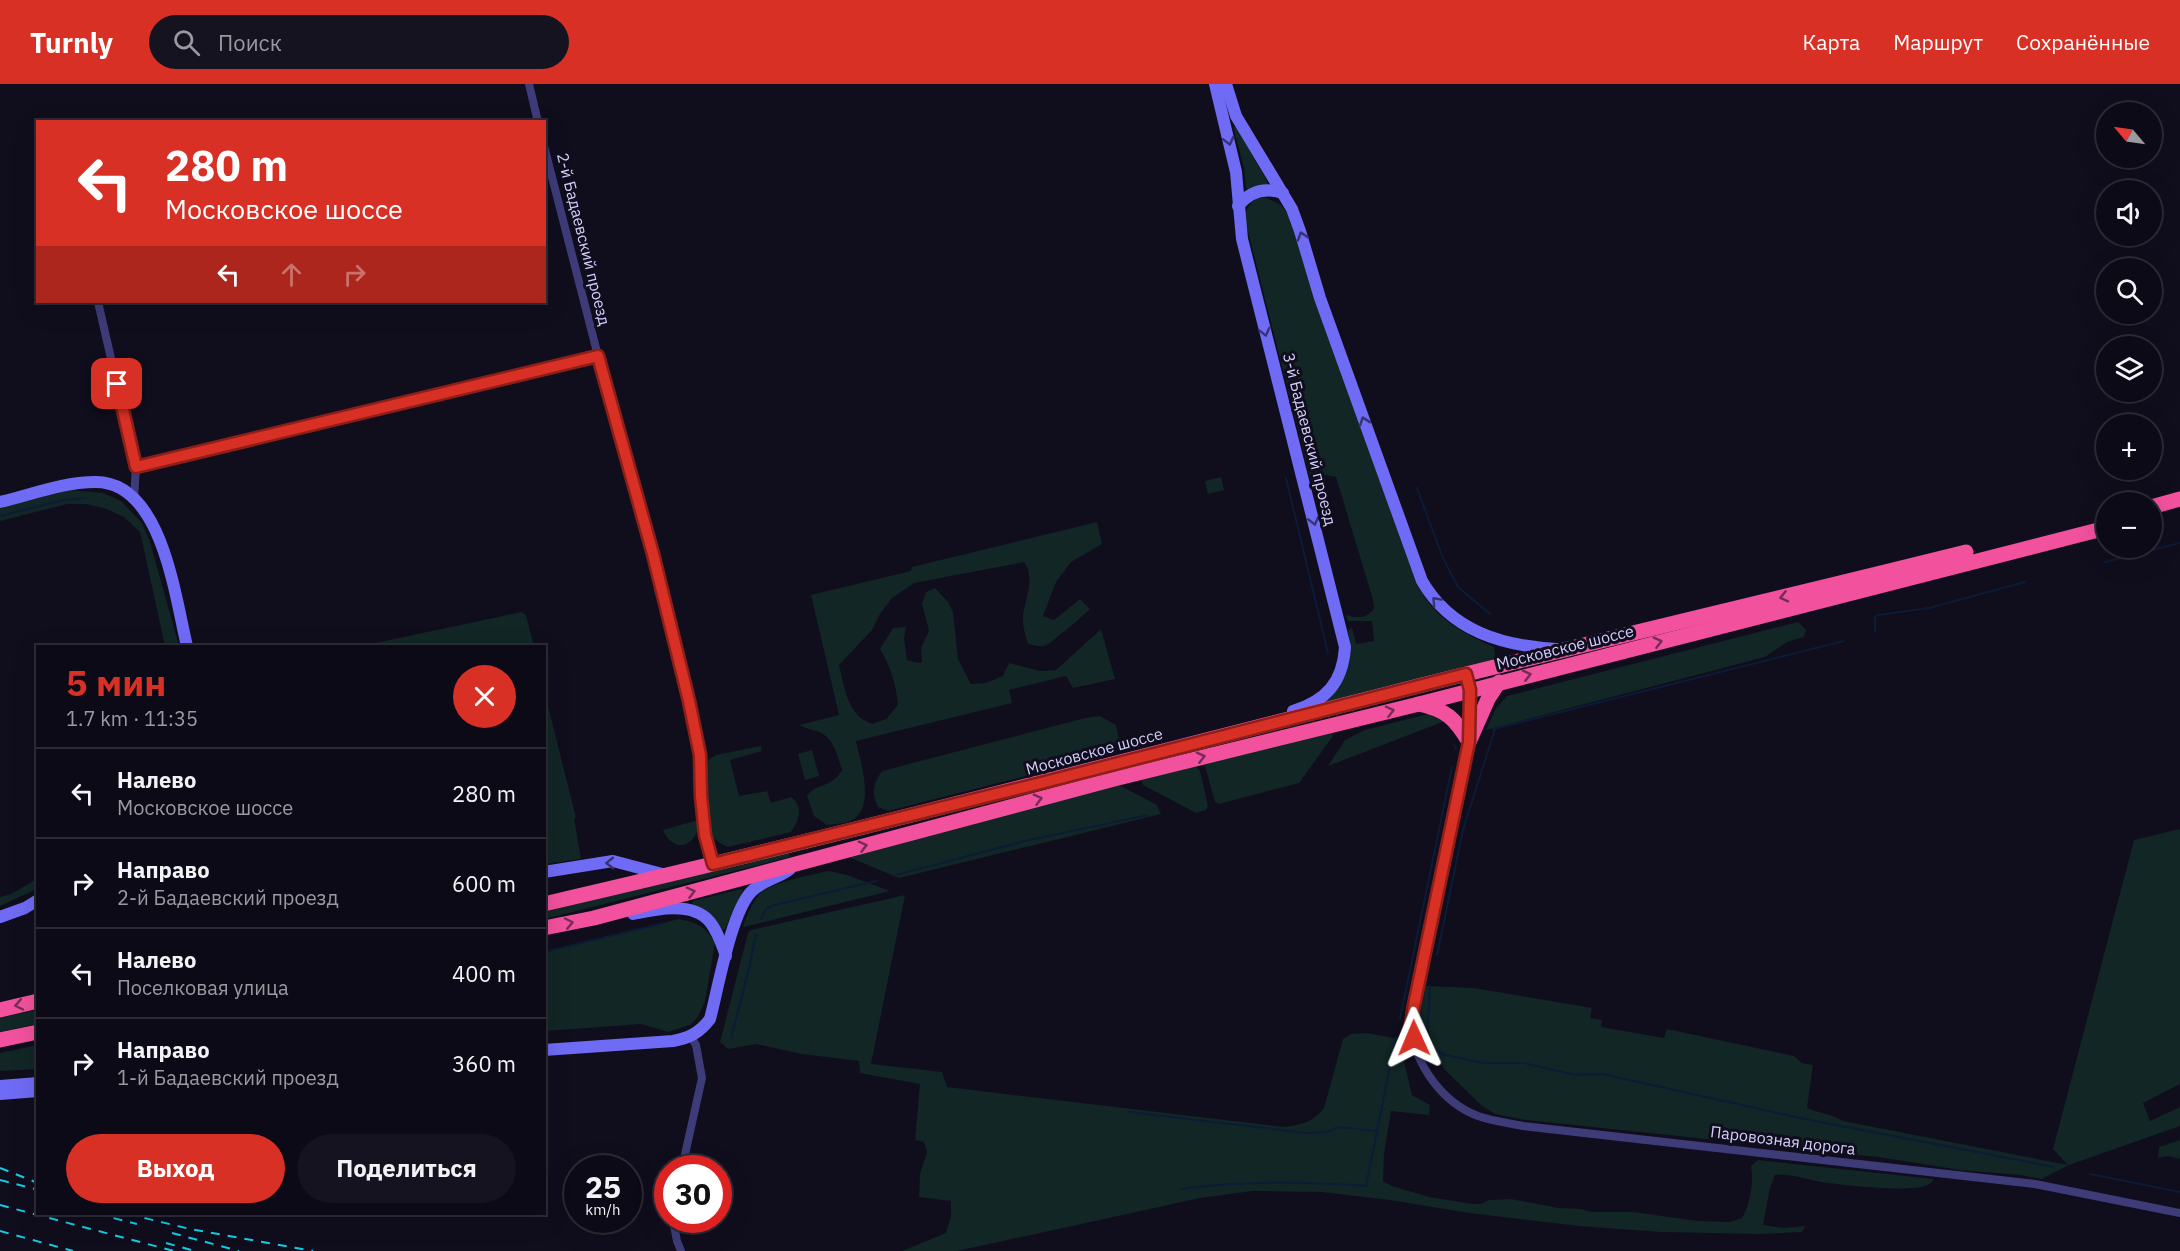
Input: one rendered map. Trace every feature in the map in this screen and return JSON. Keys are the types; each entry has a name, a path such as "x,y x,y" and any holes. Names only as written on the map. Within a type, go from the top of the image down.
{"highway":[{"path":"2162,504 2180,499"},
{"path":"2162,514 2180,509"},
{"name":"Московское шоссе","path":"546,928 594,918 1114,779 1419,704 1468,682 1568,649 2096,520"},
{"name":"Московское шоссе","path":"546,904 1041,783 1229,734 1468,682 1499,682 2096,531"},
{"path":"1469,742 1488,699 1499,682"},
{"path":"1419,704 1436,708 1454,719 1469,742"},
{"path":"0,1010 36,1001"},
{"path":"0,1040 36,1032"}],"street":[{"path":"529,84 538,120"},
{"name":"3-й Бадаевский проезд","path":"1215,84 1236,172 1242,239 1345,647 1341,670 1336,681 1318,701 1307,707 1264,719 1229,734"},
{"path":"1226,84 1236,116 1283,193 1300,231 1320,298 1422,581 1430,595 1468,627 1509,644 1568,649"},
{"name":"2-й Бадаевский проезд","path":"546,154 598,356 653,554 689,701 700,755 705,835 713,864"},
{"path":"1238,206 1244,199 1258,191 1275,190 1283,193"},
{"path":"98,303 136,467 134,498"},
{"path":"136,467 598,356"},
{"path":"0,502 72,484 96,482 113,484 134,498 153,523 163,547 187,645"},
{"name":"Паровозная дорога","path":"1468,682 1469,742 1411,1028 1416,1046 1432,1080 1450,1099 1477,1115 1548,1129 2035,1184 2180,1213"},
{"path":"546,872 614,861 667,875"},
{"path":"546,1050 673,1041 691,1037 701,1031 710,1019 738,915 747,897 752,890 788,871 796,864"},
{"path":"0,917 36,901"},
{"path":"594,918 618,917 665,909 685,909 697,913 710,922 726,956"},
{"path":"685,1155 702,1078 696,1045 691,1037"},
{"path":"0,1086 36,1083"},
{"path":"0,1094 36,1092"},
{"path":"676,1233 681,1251"}],"green space":[{"path":"1233,127 1237,127 1268,183 1267,185 1258,185 1249,190 1246,188 1244,168"},
{"path":"1266,198 1281,205 1291,218 1314,297 1417,585 1440,615 1470,636 1494,647 1496,661 1326,703 1325,701 1339,684 1347,669 1350,652 1348,630 1352,628 1356,644 1374,641 1372,621 1348,621 1346,615 1358,617 1368,615 1374,609 1373,600 1336,477 1325,475 1312,485 1244,216 1252,202"},
{"path":"1221,477 1224,490 1208,494 1205,481"},
{"path":"70,490 103,493 121,501 142,523 150,542 179,645 165,645 140,532 124,517 104,508 85,504 67,504 0,521 0,508"},
{"path":"1097,522 1102,544 1071,562 1056,582 1043,616 1054,620 1080,599 1090,609 1047,645 1028,644 1026,637 1023,614 1028,594 1029,574 1024,562 914,583 892,598 872,630 839,665 848,700 857,714 872,724 886,719 898,705 892,676 880,649 893,628 906,627 904,638 907,660 922,662 921,648 929,631 922,603 926,592 935,588 948,602 953,612 958,659 971,684 986,683 1003,676 1009,663 1040,671 1056,670 1101,629 1115,679 1073,688 1066,676 1009,690 1012,703 856,741 865,784 863,807 858,815 848,822 827,825 814,816 807,796 815,789 834,780 842,770 835,750 827,737 799,725 839,715 811,595 911,571 912,567"},
{"path":"522,612 526,615 534,645 366,645"},
{"path":"1798,622 1806,630 1804,637 1787,642 1765,657 1486,730 1496,708 1507,696"},
{"path":"546,698 576,818 574,818 581,859 546,864"},
{"path":"1428,714 1445,721 1328,766 1345,740 1365,730"},
{"path":"1100,716 1116,725 1120,744 1116,750 1104,756 888,811 878,807 874,797 874,789 882,771"},
{"path":"1331,732 1333,736 1299,783 1219,804 1215,802 1205,766 1208,759"},
{"path":"761,746 762,751 730,760 739,796 767,791 771,803 791,797 798,805 798,818 791,832 728,847 713,837 708,824 705,796 708,760 716,755"},
{"path":"812,750 819,776 805,780 798,754"},
{"path":"1190,767 1200,771 1208,806 1206,810 1196,813 1143,785 1141,780"},
{"path":"1117,784 1157,805 1161,814 899,878 851,858 851,855"},
{"path":"698,820 695,836 685,844 673,843 663,830"},
{"path":"2180,829 2180,1084 2143,1103 2150,1121 2180,1107 2180,1126 2069,1165 2041,1179 1960,1170 1878,1157 1526,1120 1495,1114 1481,1105 1446,1071 1425,1043 1420,1015 1426,986 1474,988 1592,1008 1590,1018 1602,1020 1601,1027 1664,1038 1667,1029 1794,1056 1802,1063 1813,1065 1807,1108 1843,1121 2068,1165 2053,1149 2134,840"},
{"path":"789,852 790,857 546,919 546,912"},
{"path":"829,871 847,875 890,891 744,927 751,907 762,892 768,888 804,876"},
{"path":"36,880 36,889 0,906 0,897 11,894"},
{"path":"743,890 725,929 721,930 692,905 693,901"},
{"path":"905,895 871,1064 942,1072 947,1087 1284,1127 1306,1122 1320,1113 1324,1108 1343,1039 1351,1034 1367,1033 1404,1040 1402,1053 1412,1095 1430,1105 1429,1115 1391,1111 1384,1154 1383,1181 1429,1197 1473,1204 1481,1204 1489,1200 1511,1199 1591,1212 1633,1212 1698,1221 1729,1222 1742,1218 1745,1212 1752,1186 1751,1166 1758,1160 1934,1179 1928,1185 1920,1187 1892,1188 1844,1185 1775,1175 1770,1188 1763,1225 1784,1228 1805,1226 1802,1232 1760,1234 1661,1232 1579,1226 1322,1192 1253,1191 1200,1198 957,1251 902,1251 946,1233 951,1216 951,1201 919,1197 920,1174 927,1152 924,1142 915,1140 920,1084 860,1073 859,1061 802,1054 756,1044 728,1049 720,1042 748,933 751,930"},
{"path":"679,919 700,926 715,943 705,1001 698,1017 690,1025 668,1032 641,1024 546,1031 546,952"},
{"path":"36,1010 36,1024 0,1032 0,1018"},
{"path":"36,1045 36,1069 0,1071 0,1053"},
{"path":"2180,1140 2180,1159 2168,1156 2158,1158 2159,1147"}],"waterway":[{"path":"1286,478 1328,653"},
{"path":"1417,488 1443,558 1458,587 1490,614"},
{"path":"0,516 64,500 86,498"},
{"path":"2105,562 2180,543"},
{"path":"1875,631 1875,617 1878,615 1929,608 2025,582"},
{"path":"1493,729 1844,641"},
{"path":"1437,955 1463,830 1495,729"},
{"path":"1454,744 1456,749"},
{"path":"1400,1019 1452,767"},
{"path":"896,875 1029,840 1148,815"},
{"path":"760,920 766,909 774,905 877,881"},
{"path":"546,952 664,923"},
{"path":"731,1038 756,934"},
{"path":"1430,987 1427,1040 1430,1047 1445,1055 1483,1063 1524,1063 1575,1075 1602,1074 1800,1118 2054,1167"},
{"path":"1181,1189 1227,1184 1274,1183 1366,1186 1396,1037"},
{"path":"1129,1112 1306,1133 1327,1132 1338,1127 1376,1131"},
{"path":"2090,1174 2180,1192"}],"railway":[{"path":"0,1168 36,1182"},
{"path":"0,1180 35,1189"},
{"path":"0,1205 36,1215"},
{"path":"38,1215 174,1251"},
{"path":"101,1215 137,1224"},
{"path":"132,1215 190,1229 313,1251"},
{"path":"0,1231 73,1251"},
{"path":"172,1233 239,1251"},
{"path":"166,1243 195,1251"}],"route":[{"path":"117,384 136,467 598,356 653,554 689,701 700,755 705,835 713,864 1466,674 1470,690 1469,742 1413,1010 1411,1028 1414,1038"}]}
